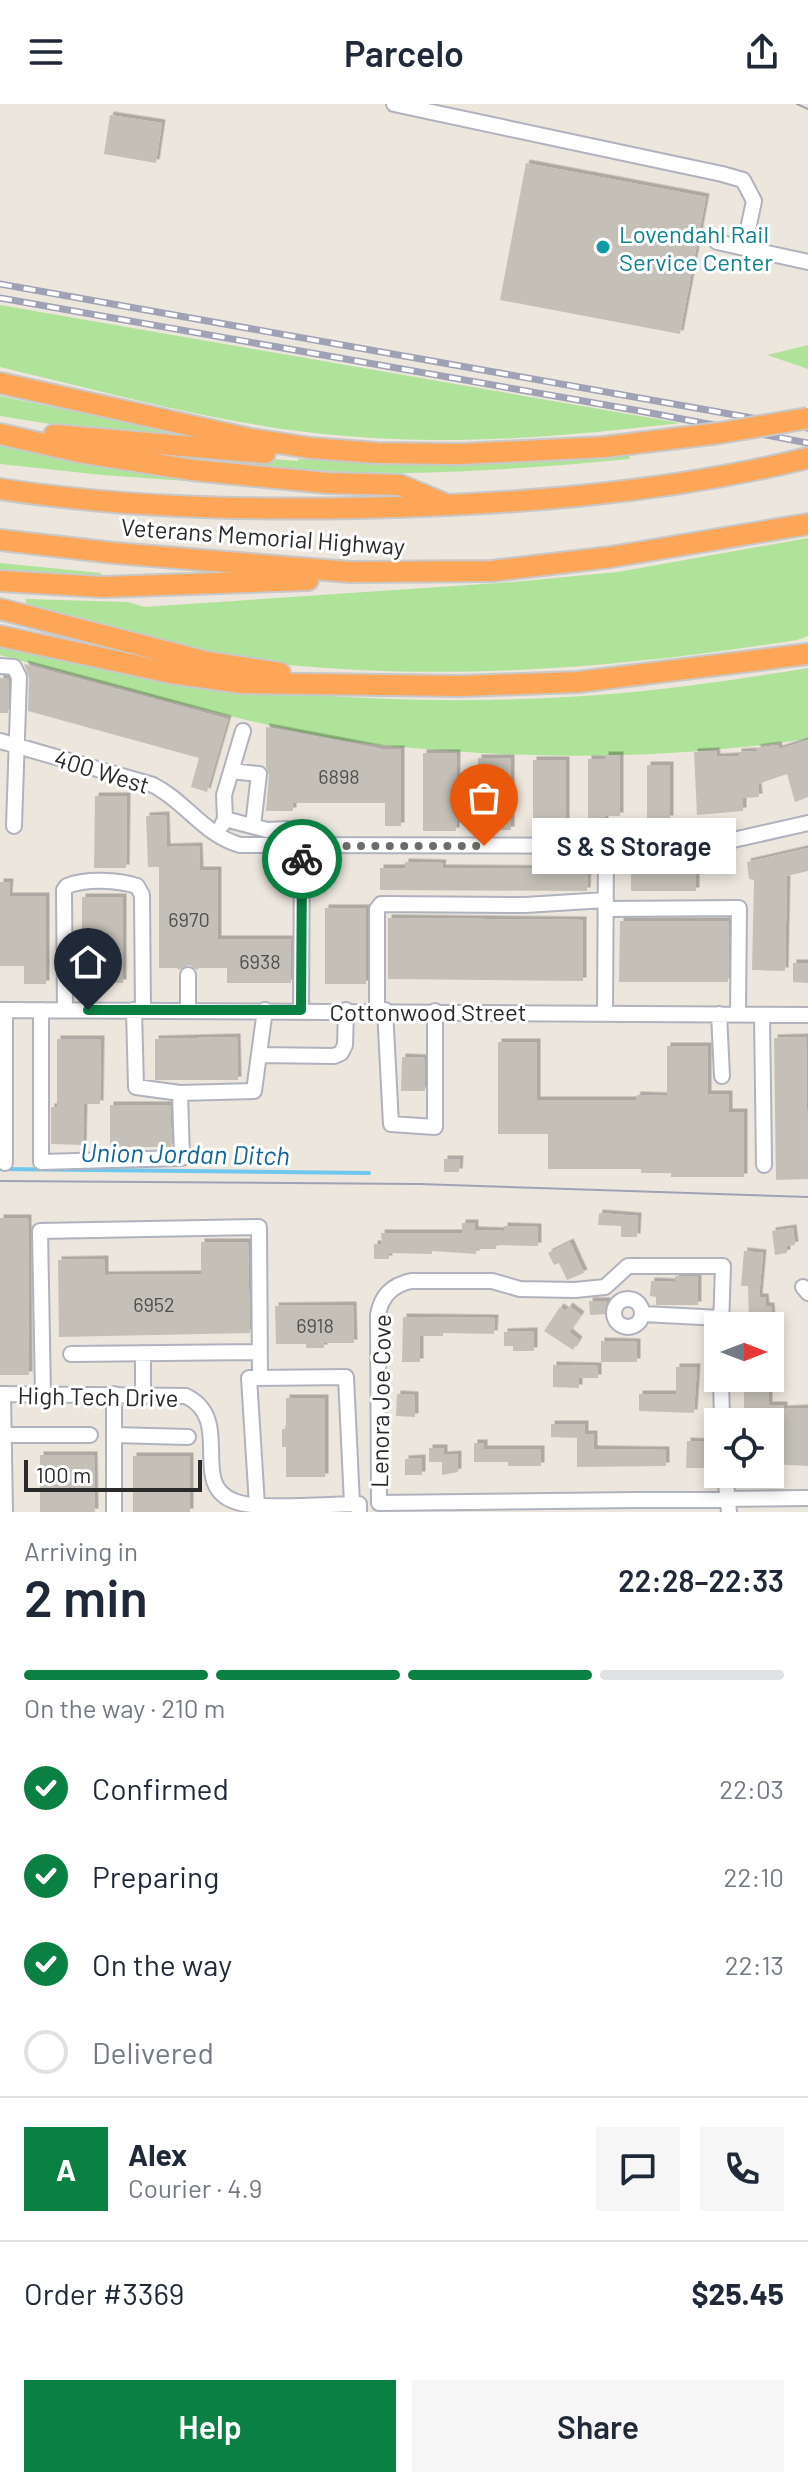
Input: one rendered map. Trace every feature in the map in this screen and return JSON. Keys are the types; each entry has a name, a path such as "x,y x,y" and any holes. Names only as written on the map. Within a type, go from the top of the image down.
{"highway":[{"path":"0,383 251,439 377,453"},
{"path":"0,426 94,440 238,451 306,455 461,454 604,447 808,418"},
{"path":"0,434 79,452 192,470 327,483 400,485 450,506"},
{"name":"Veterans Memorial Highway","path":"0,489 59,498 252,510 450,506 590,495 704,479 808,458"},
{"name":"Veterans Memorial Highway","path":"0,540 130,555 350,572 492,571 611,557 808,524"},
{"path":"0,581 103,587 492,571"},
{"path":"0,609 207,662 362,685"},
{"path":"0,636 171,673 242,683 578,682 808,654"}],"street":[{"path":"394,104 428,107 743,180 754,201 744,248"},
{"path":"717,242 808,262"},
{"path":"0,666 14,667 18,671 20,694 14,826"},
{"path":"217,836 225,819 224,795 243,731"},
{"name":"400 West","path":"0,741 153,785 217,836 240,845 700,844 776,832 808,823"},
{"path":"231,771 259,774 253,826"},
{"path":"225,819 267,830 287,829"},
{"path":"301,1010 302,846"},
{"path":"605,1012 606,846"},
{"path":"65,1010 64,897 67,886 74,883 132,884 141,890 143,965 136,1087 180,1093 254,1091 265,1010"},
{"path":"435,1011 435,1127 391,1124 381,1010 377,909 381,904 739,908 738,1014"},
{"path":"188,975 188,1010"},
{"path":"3,1010 5,1163"},
{"name":"Cottonwood Street","path":"3,1010 808,1015"},
{"path":"41,1010 41,1162 182,1158 180,1093"},
{"path":"259,1055 334,1056 341,1053 345,1045 346,1010"},
{"path":"719,1014 722,1076"},
{"path":"762,1015 764,1165"},
{"path":"43,1394 40,1231 259,1227 260,1378"},
{"path":"624,1299 618,1277 628,1266 723,1266 721,1312"},
{"name":"Lenora Joe Cove","path":"618,1277 599,1288 520,1289 492,1281 411,1281 394,1287 380,1303 379,1503 729,1505"},
{"path":"624,1299 635,1300 642,1308 641,1319 633,1327 617,1322 614,1317 615,1306 624,1299"},
{"path":"643,1314 704,1320"},
{"path":"71,1354 260,1352"},
{"path":"143,1353 143,1394"},
{"path":"257,1505 249,1378 346,1377 357,1507"},
{"path":"2,1394 5,1512"},
{"name":"High Tech Drive","path":"2,1394 179,1394 201,1406 211,1426 213,1480 226,1505 357,1507"},
{"path":"114,1394 114,1512"},
{"path":"4,1435 90,1435"},
{"path":"114,1435 188,1437"},
{"path":"729,1505 808,1498"}],"green space":[{"path":"0,305 680,423 471,440 388,439 259,425 172,408 0,367"},
{"path":"808,345 808,369 767,355"},
{"path":"0,396 181,434 75,428 0,416"},
{"path":"0,445 200,480 200,482 0,464"},
{"path":"111,447 298,461 386,464 628,453 630,459 404,473 257,466"},
{"path":"808,538 808,636 669,658 540,669 410,672 244,659 92,625 27,605 25,599 128,602 144,607 513,582 618,572"},
{"path":"0,563 101,573 101,580 0,572"},
{"path":"0,647 211,685 424,700 597,695 688,686 808,668 808,739 674,753 585,756 496,754 369,744 299,732 170,701 0,655"}],"building":[{"path":"110,115 162,123 156,163 104,154"},
{"name":"Lovendahl Rail Service Center","path":"526,163 706,197 680,334 500,300"},
{"path":"24,664 228,719 207,792 191,787 199,758 28,711 29,677"},
{"path":"0,678 9,679 8,713 0,713"},
{"path":"266,727 382,749 401,749 401,826 385,826 385,803 293,803 293,811 266,811 269,775 266,767"},
{"path":"808,740 808,797 795,802 787,774 758,784 759,797 743,798 743,811 697,815 694,752 716,751 717,757 738,756 738,752 758,751 756,748 778,745 779,749"},
{"path":"423,753 457,753 456,831 423,831"},
{"path":"605,755 620,755 620,816 605,816 605,831 588,831 588,759 605,759"},
{"path":"478,758 511,758 511,830 478,830"},
{"path":"533,760 566,760 566,832 533,832"},
{"path":"647,765 670,765 670,819 647,819"},
{"path":"95,796 127,796 126,868 94,868"},
{"path":"166,815 167,847 199,846 200,870 218,870 218,939 291,939 291,983 227,983 227,968 197,970 189,965 179,970 159,968 159,867 148,867 146,816"},
{"path":"808,848 808,871 787,876 785,971 752,970 754,880 749,879 747,862"},
{"path":"405,862 443,863 442,868 588,869 587,891 380,890 380,868 405,868"},
{"path":"631,868 696,868 696,891 631,891"},
{"path":"0,882 10,882 9,896 46,896 46,984 24,984 24,966 0,966"},
{"path":"82,897 123,897 123,983 82,983"},
{"path":"325,908 366,908 366,984 325,984"},
{"path":"388,918 583,920 583,981 388,979"},
{"path":"620,921 729,921 728,982 619,982"},
{"path":"793,963 808,963 808,983 793,982"},
{"path":"237,1037 238,1080 155,1080 155,1039"},
{"path":"806,1037 808,1179 776,1180 774,1038"},
{"path":"57,1039 101,1039 100,1104 84,1104 83,1145 51,1144 51,1107 57,1107"},
{"path":"498,1042 537,1042 537,1100 636,1100 637,1095 667,1096 667,1046 708,1046 708,1094 729,1094 729,1112 744,1112 744,1177 671,1177 671,1173 641,1173 641,1169 548,1169 548,1134 498,1134"},
{"path":"402,1057 425,1058 425,1091 401,1091"},
{"path":"110,1105 170,1105 172,1147 110,1147"},
{"path":"444,1159 460,1159 459,1172 444,1172"},
{"path":"599,1213 638,1216 637,1237 621,1237 621,1226 598,1225"},
{"path":"0,1218 28,1218 29,1375 0,1375"},
{"path":"462,1223 475,1223 475,1230 504,1231 504,1226 538,1227 538,1246 496,1245 496,1249 476,1249 476,1254 432,1251 432,1254 389,1253 389,1259 374,1259 374,1244 382,1244 381,1233 462,1233"},
{"path":"793,1228 795,1245 787,1246 787,1253 775,1255 772,1231"},
{"path":"201,1242 248,1242 250,1333 59,1337 58,1260 105,1259 105,1275 201,1274"},
{"path":"570,1242 584,1273 567,1280 559,1263 554,1265 548,1253"},
{"path":"744,1251 763,1253 759,1297 765,1297 766,1306 771,1306 771,1312 749,1312 748,1286 741,1286"},
{"path":"675,1276 698,1276 698,1305 656,1305 656,1297 650,1296 651,1281 675,1282"},
{"path":"589,1301 607,1301 607,1314 590,1315"},
{"path":"353,1305 354,1343 324,1343 324,1348 306,1348 306,1344 276,1344 275,1306"},
{"path":"569,1306 581,1315 569,1332 579,1340 573,1350 544,1331 560,1307 566,1311"},
{"path":"403,1317 495,1318 494,1334 420,1336 420,1362 402,1362"},
{"path":"534,1331 534,1351 513,1351 513,1346 504,1346 504,1332"},
{"path":"601,1341 637,1342 637,1362 601,1362"},
{"path":"553,1365 598,1366 598,1378 579,1378 579,1388 553,1387"},
{"path":"676,1367 697,1367 694,1413 639,1411 639,1394 676,1394"},
{"path":"744,1392 769,1392 769,1405 784,1405 784,1408 744,1408"},
{"path":"397,1394 415,1395 415,1417 396,1416"},
{"path":"286,1398 325,1398 325,1477 286,1477 286,1447 282,1447 282,1429 286,1429"},
{"path":"808,1408 808,1466 784,1465 784,1409"},
{"path":"551,1424 585,1424 585,1434 594,1434 594,1449 666,1450 666,1466 577,1467 577,1438 551,1437"},
{"path":"687,1441 704,1442 704,1468 686,1468"},
{"path":"474,1443 484,1443 484,1449 541,1449 541,1466 474,1462"},
{"path":"429,1448 444,1448 444,1455 458,1454 458,1472 442,1475 442,1462 429,1462"},
{"path":"40,1455 94,1455 95,1512 40,1512"},
{"path":"133,1456 190,1456 190,1512 133,1512"},
{"path":"422,1458 422,1475 405,1475 405,1459"}],"waterway":[{"name":"Union Jordan Ditch","path":"0,1169 369,1173"}],"tram line":[{"path":"797,104 808,109"},
{"path":"0,1181 419,1184 808,1197"}],"railway":[{"path":"0,284 808,428"},
{"path":"0,298 808,443"}],"way so far":[{"path":"302,859 302,846 484,846"}],"place":[{"name":"Lovendahl Rail Service Center","path":"603,247"},
{"name":"S & S Storage","path":"484,846"}],"route":[{"path":"88,1010 301,1010 302,859"}]}
